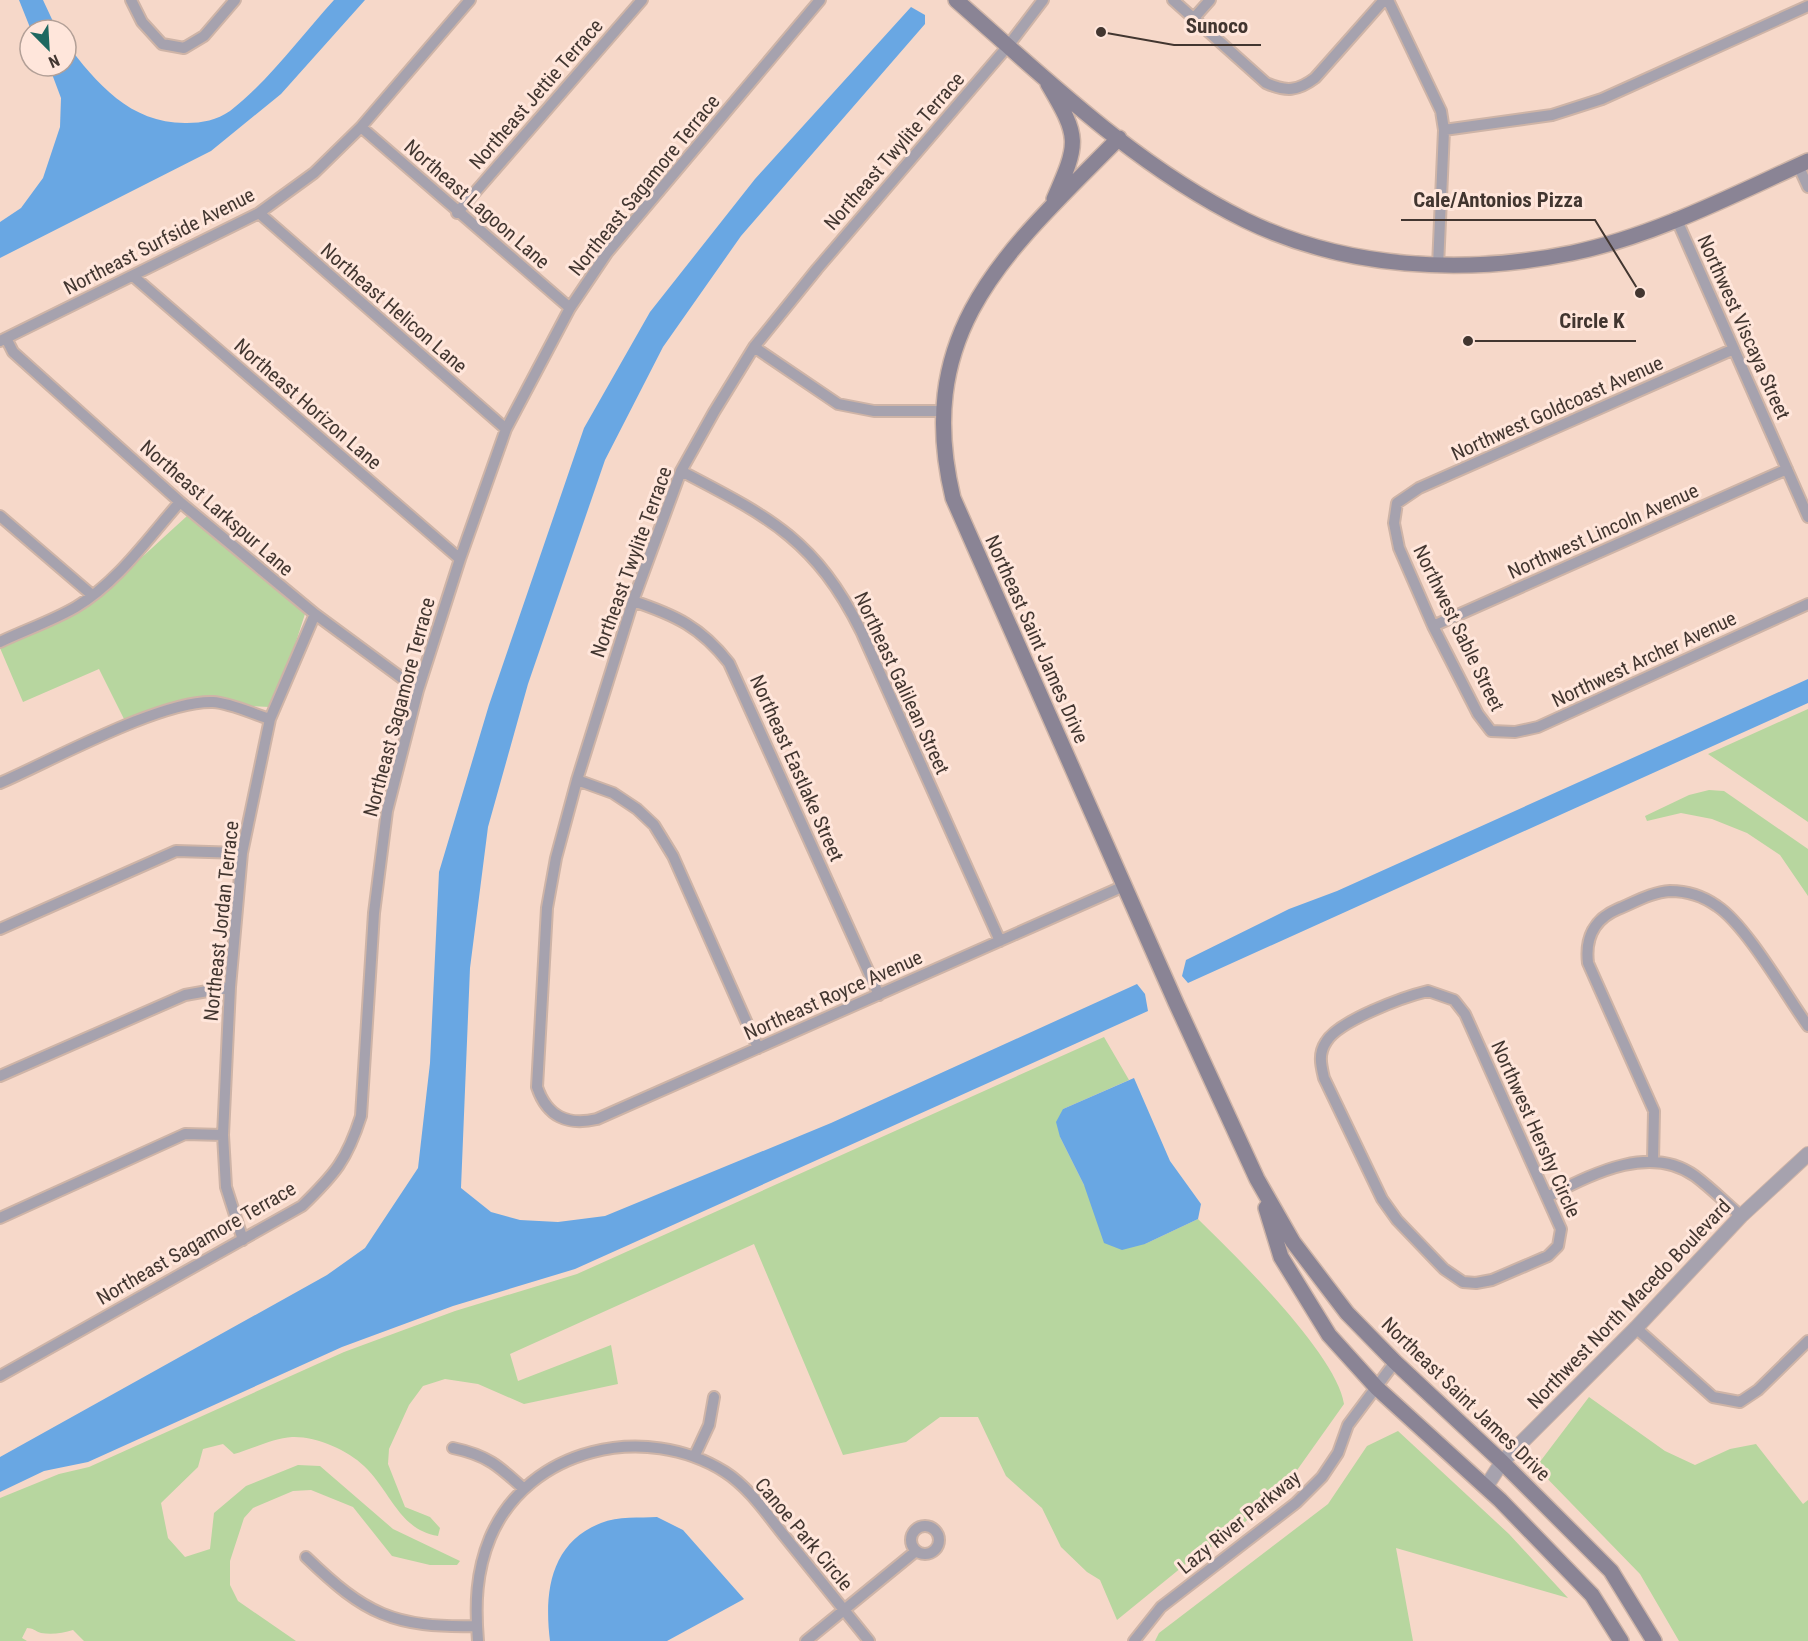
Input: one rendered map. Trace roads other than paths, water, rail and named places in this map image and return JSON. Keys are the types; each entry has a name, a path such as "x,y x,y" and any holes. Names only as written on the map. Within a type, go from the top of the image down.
{"main road":[{"path":"956,0 1119,138 1183,183 1245,220 1308,244 1344,253 1386,261 1438,266 1505,264 1573,253 1636,234 1803,163"},
{"path":"1041,74 1068,118 1074,135 1074,153 1050,208"},
{"name":"Northeast Saint James Drive","path":"1119,138 1050,208 993,274 974,305 952,353 943,411 946,468 953,498 1124,886 1257,1179 1293,1242 1347,1313 1611,1571 1654,1641"},
{"name":"Northeast Saint James Drive","path":"1257,1179 1281,1257 1329,1335 1377,1388 1486,1487 1592,1594 1621,1641"}],"street":[{"path":"131,0 142,22 162,44 184,48 204,36 235,0"},
{"name":"Northeast Surfside Avenue","path":"3,339 259,213 314,173 361,128 470,0"},
{"name":"Northeast Jettie Terrace","path":"457,213 642,0"},
{"name":"Northeast Sagamore Terrace","path":"0,1376 302,1206 334,1175 351,1147 361,1116 374,913 387,812 418,690 460,559 506,429 570,308 607,253 820,0"},
{"name":"Northeast Twylite Terrace","path":"554,1115 537,1087 547,908 556,858 577,780 633,601 681,471 754,347 817,269 1008,46 1042,0"},
{"path":"1173,0 1266,83 1283,91 1303,87 1315,78 1386,0 1441,111 1444,130 1438,266"},
{"path":"1194,18 1210,0"},
{"path":"1444,130 1552,115 1602,99 1808,6"},
{"name":"Northeast Lagoon Lane","path":"361,128 570,308"},
{"path":"1803,163 1808,187"},
{"name":"Northeast Helicon Lane","path":"259,213 506,429"},
{"name":"Northwest Viscaya Street","path":"1676,218 1808,517"},
{"name":"Northeast Horizon Lane","path":"133,276 460,559"},
{"name":"Northeast Larkspur Lane","path":"3,339 13,352 180,502 315,614 418,690"},
{"path":"754,347 838,404 874,411 943,411"},
{"name":"Northwest Goldcoast Avenue","path":"1397,503 1419,488 1734,349"},
{"name":"Northwest Lincoln Avenue","path":"1433,626 1786,469"},
{"name":"Northeast Galilean Street","path":"681,471 756,510 784,530 806,550 836,585 861,631 1000,941"},
{"path":"0,642 76,607 110,581 180,502"},
{"name":"Northwest Sable Street","path":"1397,503 1394,523 1400,548 1433,626 1478,714 1491,731"},
{"path":"0,516 92,595"},
{"name":"Northeast Eastlake Street","path":"633,601 672,614 697,630 729,663 879,995"},
{"name":"Northwest Archer Avenue","path":"1491,731 1515,732 1538,727 1808,604"},
{"name":"Northeast Jordan Terrace","path":"243,1240 226,1187 224,1136 230,987 242,853 270,719 315,614"},
{"path":"0,783 152,715 193,704 214,702 270,719"},
{"path":"577,780 613,793 637,808 654,825 673,856 758,1048"},
{"path":"0,928 177,851 242,853"},
{"name":"Northeast Royce Avenue","path":"554,1115 580,1123 597,1119 1124,886"},
{"path":"1653,1161 1654,1111 1588,963 1586,949 1590,933 1608,913 1668,891 1703,897 1734,920 1808,1026"},
{"path":"0,1076 185,995 230,987"},
{"name":"Northwest Hershy Circle","path":"1428,991 1454,1000 1465,1014 1547,1197 1561,1229 1558,1246 1548,1256 1492,1280 1476,1283 1463,1282 1444,1269 1397,1220 1367,1171 1324,1078 1321,1052 1326,1041 1337,1029 1413,994 1428,991"},
{"path":"0,1218 185,1134 224,1136"},
{"name":"Northwest North Macedo Boulevard","path":"1486,1487 1502,1462 1636,1328 1741,1216 1808,1154"},
{"path":"1547,1197 1574,1184 1634,1162 1653,1161 1679,1167 1695,1176 1741,1216"},
{"path":"1636,1328 1713,1397 1740,1402 1758,1390 1808,1341"},
{"name":"Lazy River Parkway","path":"1134,1641 1161,1607 1296,1503 1322,1477 1338,1452 1348,1425 1395,1362"},
{"path":"695,1455 710,1425 714,1397"},
{"name":"Canoe Park Circle","path":"477,1641 476,1597 480,1570 490,1537 507,1509 524,1490 571,1458 594,1450 622,1446 652,1446 695,1455 727,1473 751,1495 869,1641"},
{"path":"453,1448 478,1453 494,1462 524,1490"},
{"path":"806,1641 916,1551"},
{"path":"306,1557 342,1592 392,1619 442,1627 477,1626"}],"water":[{"path":"19,0 43,0 51,18 26,18"},
{"path":"334,0 365,0 281,94 211,151 0,258 0,222 21,208 43,178 60,127 61,98 54,78 78,78 78,58 103,87 117,99 149,117 167,122 204,122 215,119 230,111 270,73"},
{"path":"911,7 925,15 925,24 741,236 663,347 605,460 528,684 488,827 470,968 461,1188 491,1212 520,1220 558,1222 605,1216 831,1123 1137,984 1145,994 1148,1011 575,1269 453,1306 342,1347 88,1462 44,1471 0,1492 0,1457 327,1275 365,1248 418,1168 430,1063 439,872 489,705 584,428 650,312 755,179"},
{"path":"1808,679 1808,703 1188,983 1182,976 1186,960 1289,909 1337,891"},
{"path":"1134,1078 1170,1161 1201,1204 1198,1219 1145,1244 1122,1250 1104,1243 1084,1185 1060,1137 1056,1122 1063,1109"},
{"path":"657,1517 683,1530 744,1599 667,1641 550,1641 548,1605 550,1588 561,1556 571,1543 584,1532 601,1523 622,1518"}],"place":[{"name":"Sunoco","path":"1101,32"},
{"name":"Cale/Antonios Pizza","path":"1640,293"},
{"name":"Circle K","path":"1468,341"}]}
